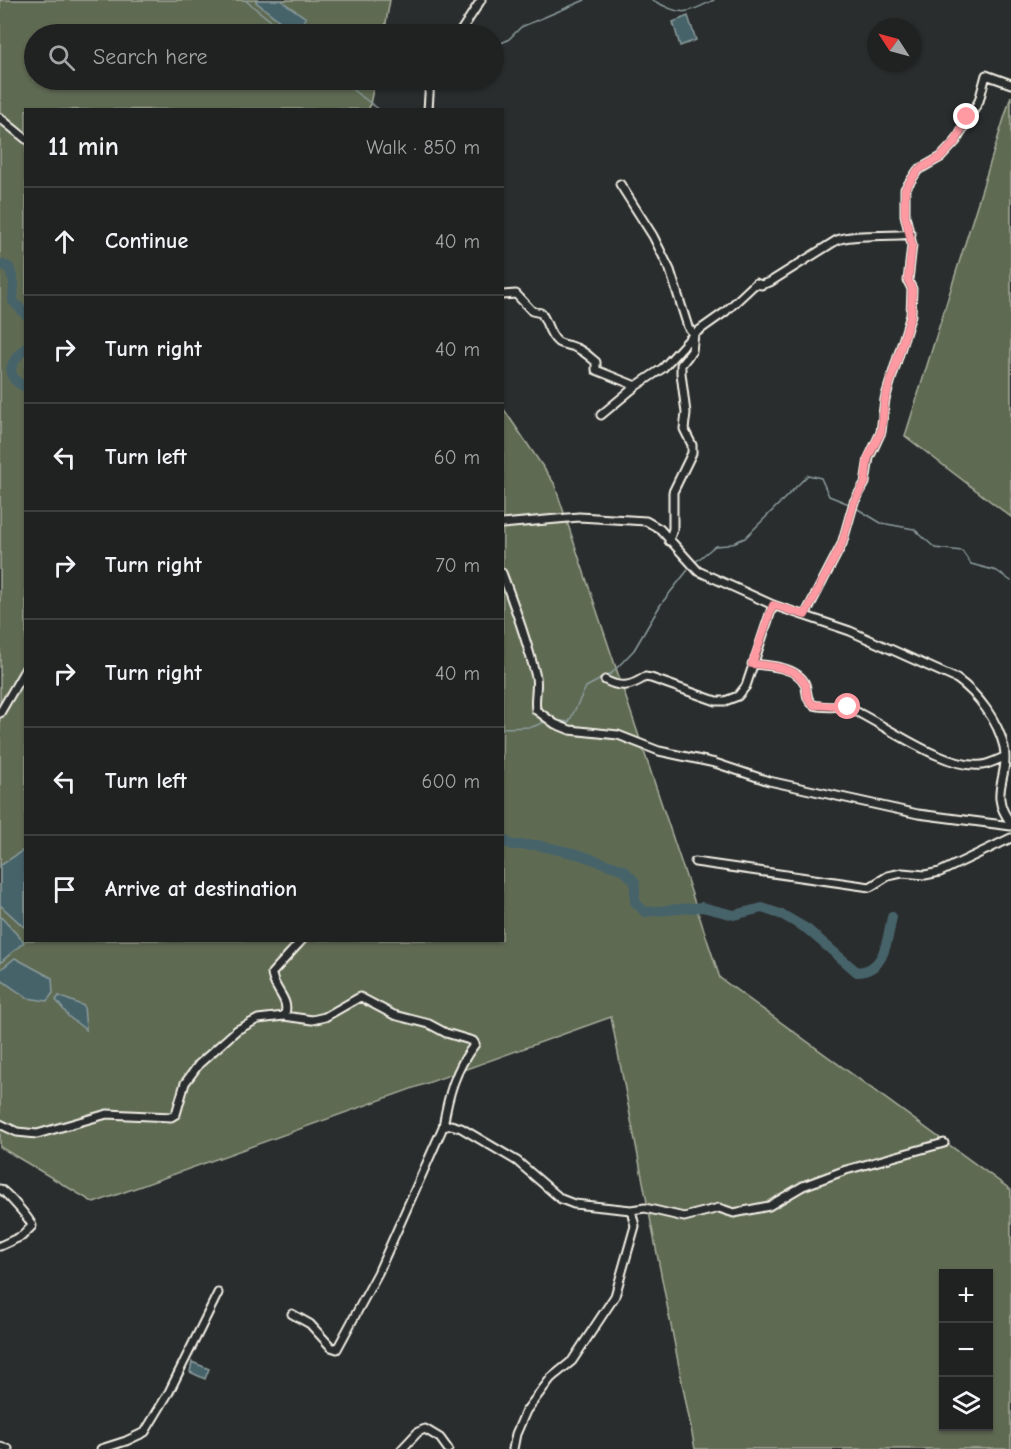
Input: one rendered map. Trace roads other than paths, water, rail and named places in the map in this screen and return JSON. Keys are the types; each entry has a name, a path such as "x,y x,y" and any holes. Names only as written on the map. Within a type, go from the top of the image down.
{"street":[{"path":"465,24 481,0"},
{"path":"805,615 842,544 854,502 865,483 872,447 881,432 885,399 911,315 912,289 908,280 912,253 911,234 903,199 905,189 918,170 941,157 956,141 979,101 986,75 1011,84"},
{"path":"428,108 429,90"},
{"path":"0,118 24,137"},
{"path":"620,184 653,236 670,270 688,327 694,334 692,351 681,365 686,413 684,429 692,445 692,453 673,492 673,529 669,541"},
{"path":"601,414 663,368 694,334 725,312 756,283 761,285 770,282 846,236 883,238 911,234"},
{"path":"504,294 516,294 532,311 541,313 547,321 549,332 559,343 576,348 590,356 596,362 596,370 636,386"},
{"path":"504,524 579,517 646,521 660,529 698,572 773,605 850,631 957,680 968,687 986,708 1007,746 998,798 1003,813 1011,825"},
{"path":"504,578 523,629 526,650 537,680 534,697 536,710 555,724 570,730 618,735 659,751 715,763 769,781 918,814 1011,825"},
{"path":"605,680 622,687 637,683 645,677 651,678 703,698 725,701 742,692 773,605"},
{"path":"752,664 784,669 800,677 805,684 807,697 814,705 848,707 891,733 929,751 966,764 982,765 1004,757"},
{"path":"0,713 24,671"},
{"path":"695,862 870,887 895,875 925,875 940,872 1011,838"},
{"path":"284,1016 287,1010 285,1002 272,981 272,973 300,942"},
{"path":"0,1124 17,1132 37,1134 107,1114 171,1118 176,1114 185,1083 199,1064 237,1030 258,1019 284,1016 305,1020 326,1017 360,997 394,1015 429,1024 446,1033 473,1041 475,1044 465,1057 448,1093 444,1127 378,1273 337,1349 331,1347 310,1324 292,1314"},
{"path":"444,1127 452,1125 461,1128 517,1161 561,1198 574,1204 631,1210 645,1208 684,1217 719,1208 734,1213 769,1206 803,1186 846,1170 944,1143"},
{"path":"0,1189 6,1192 32,1226 22,1236 0,1246"},
{"path":"513,1449 516,1434 526,1411 551,1378 572,1361 615,1296 635,1226 631,1210"},
{"path":"101,1449 145,1432 169,1392 218,1293"},
{"path":"402,1449 418,1432 425,1429 440,1438 448,1449"},
{"path":"0,1446 8,1449"}],"water":[{"path":"257,0 280,0 306,18 302,24 284,24 256,2"},
{"path":"688,16 696,40 680,46 673,22"},
{"path":"24,850 24,927 0,905 0,866"},
{"path":"0,916 24,942 0,963"},
{"path":"15,958 52,978 53,993 47,1001 27,998 0,979 0,970"},
{"path":"59,996 84,1006 86,1030 69,1017 56,1000"},
{"path":"192,1362 209,1369 205,1379 190,1372"}],"waterway":[{"path":"245,0 275,24"},
{"path":"504,42 521,27 585,0"},
{"path":"652,0 683,12 696,9 714,0"},
{"path":"353,90 377,108"},
{"path":"0,264 9,267 14,282 13,301 24,313"},
{"path":"24,350 16,358 11,369 14,379 24,386"},
{"path":"694,563 715,546 728,545 745,538 808,475 821,478 829,496 849,504"},
{"path":"856,508 881,523 914,529 935,548 962,551 971,564 997,571 1011,581"},
{"path":"554,720 569,722 586,687 612,673 634,650 661,604 691,566"},
{"path":"504,728 532,727 547,721"},
{"path":"504,840 512,845 537,845 577,854 624,870 635,882 635,902 645,912 702,907 734,915 762,908 783,915 807,929 857,972 867,970 880,960 892,917"}]}
